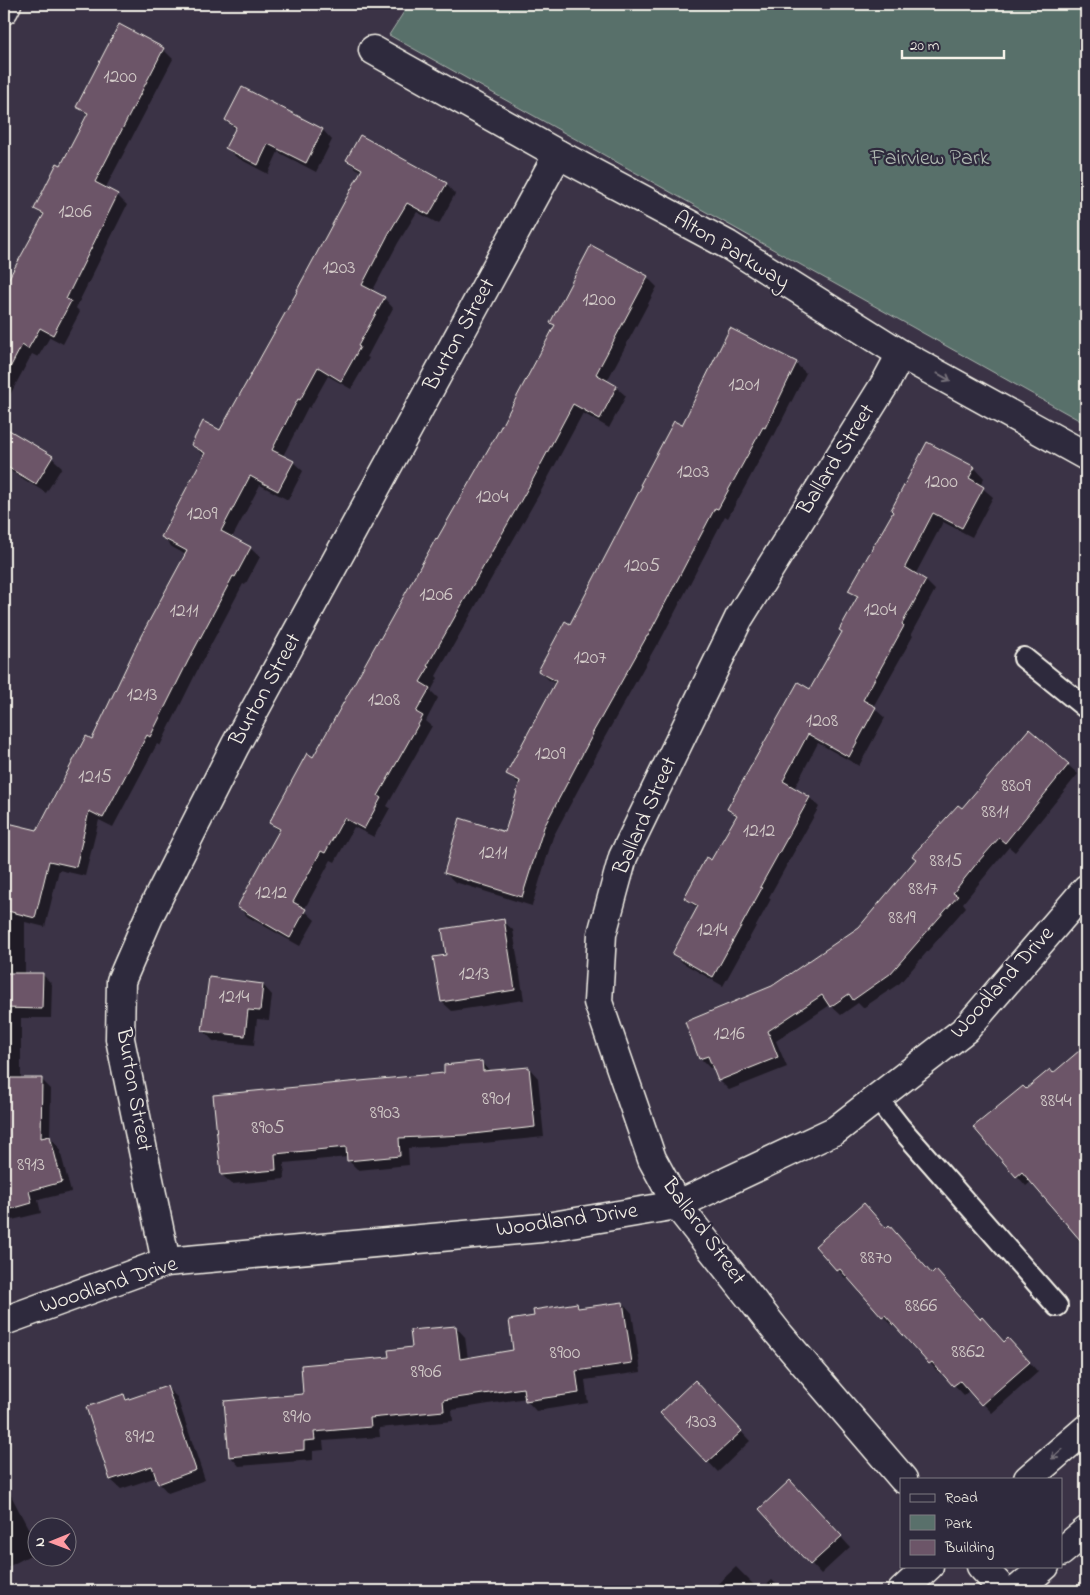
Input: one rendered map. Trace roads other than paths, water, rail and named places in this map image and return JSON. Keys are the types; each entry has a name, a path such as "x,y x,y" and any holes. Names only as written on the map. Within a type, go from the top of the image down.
{"street":[{"path":"4,10 7,4"},
{"name":"Alton Parkway","path":"373,50 558,154 728,245 901,354 1086,456"},
{"name":"Burton Street","path":"166,1262 120,1039 121,981 151,912 235,746 558,154"},
{"name":"Ballard Street","path":"901,354 886,382 739,618 623,857 602,934 598,1002 652,1159 677,1205 778,1333 902,1478"},
{"name":"Woodland Drive","path":"4,1321 166,1262 541,1228 677,1205 836,1130 966,1029 1086,889"},
{"path":"1029,1478 1086,1429"},
{"path":"1062,1551 1086,1531"},
{"path":"902,1591 926,1568"},
{"path":"982,1568 1004,1591"},
{"path":"1016,1591 1043,1568"}],"lane":[{"path":"1024,658 1086,708"},
{"path":"877,1098 899,1126 1057,1306"}],"park label":[{"name":"Fairview Park","path":"930,159"}]}
